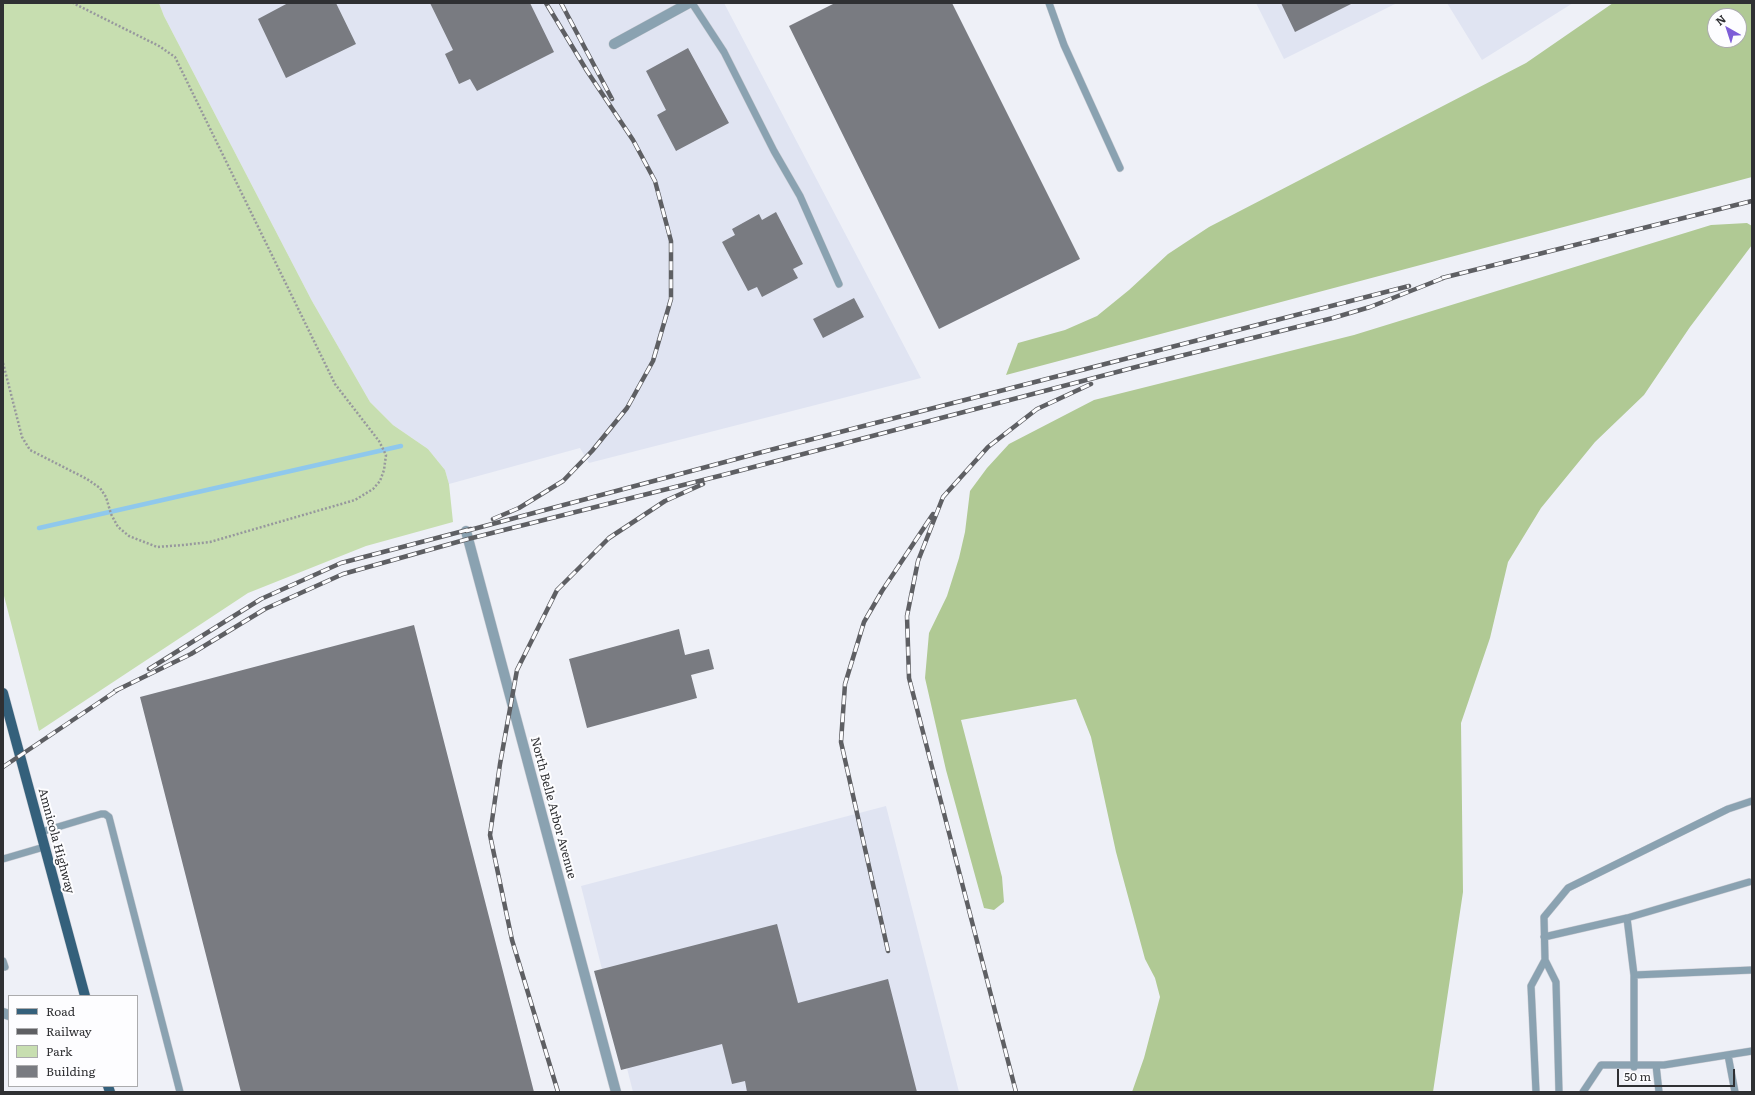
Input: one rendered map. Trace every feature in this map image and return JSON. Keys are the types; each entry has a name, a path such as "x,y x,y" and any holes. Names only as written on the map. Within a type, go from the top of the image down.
{"main road":[{"name":"Amnicola Highway","path":"3,693 85,995"}],"street":[{"path":"614,44 689,3"},
{"name":"North Belle Arbor Avenue","path":"466,531 616,1092"}],"lane":[{"path":"692,3 724,52 774,151 800,196 839,284"},
{"path":"1049,3 1064,46 1120,168"},
{"path":"1536,1092 1531,986 1544,960 1544,917 1568,888 1728,809 1752,801"},
{"path":"41,832 101,814 105,814 109,817 180,1092"},
{"path":"3,859 44,847"},
{"path":"1544,937 1627,918 1749,882"},
{"path":"1627,918 1634,975 1634,1067"},
{"path":"1544,960 1556,982 1559,1092"},
{"path":"3,961 5,966 3,966"},
{"path":"1634,975 1752,970"},
{"path":"1583,1092 1601,1066 1634,1067 1656,1065 1752,1051"},
{"path":"1728,1055 1734,1092"},
{"path":"1656,1065 1659,1092"}],"path":[{"path":"3,363 22,437 30,450 87,479 100,488 106,497 118,527 129,536 157,547 182,546 210,542 355,500 373,489 380,481 384,470 386,455 379,441 335,384 176,57 159,46 73,3"}],"shaded area":[{"path":"159,3 724,3 921,378 589,463 580,448 449,484 445,470 428,449 393,425 370,402 312,301 164,16"},
{"path":"1256,3 1397,3 1284,59"},
{"path":"1447,3 1573,3 1482,60"},
{"path":"886,806 959,1092 633,1092 581,886"}],"green space":[{"path":"3,3 159,3 164,16 312,301 370,402 393,425 428,449 445,470 449,484 453,522 366,546 248,593 39,731 3,592"},
{"path":"1613,3 1752,3 1752,177 1006,375 1018,343 1065,330 1097,316 1129,290 1168,254 1209,227 1526,63"},
{"path":"1747,223 1752,226 1752,245 1690,327 1644,395 1595,442 1541,508 1508,562 1490,638 1461,723 1463,892 1433,1092 1132,1092 1144,1058 1160,997 1155,978 1145,959 1116,852 1091,737 1076,699 961,720 1002,877 1004,902 994,910 984,908 946,770 925,678 929,633 947,596 959,558 965,532 970,491 987,468 1009,444 1094,400 1354,335 1711,225"}],"building":[{"path":"288,3 336,3 356,44 286,78 258,19"},
{"path":"430,3 530,3 554,52 477,91 470,79 459,84 445,54 453,50"},
{"path":"835,3 952,3 1080,259 939,329 789,26"},
{"path":"1281,3 1353,3 1295,32"},
{"path":"688,48 729,123 676,151 657,115 666,110 646,71"},
{"path":"776,212 803,264 793,269 798,278 762,297 757,287 748,291 722,242 735,235 732,229 759,214 762,220"},
{"path":"854,298 864,317 823,338 813,319"},
{"path":"414,625 534,1092 241,1092 140,697"},
{"path":"679,629 685,655 709,649 714,669 691,675 697,698 587,728 569,659"},
{"path":"777,924 798,1003 888,979 917,1092 747,1092 745,1081 732,1084 722,1044 621,1070 594,971"}],"waterway":[{"path":"39,528 401,446"}],"railway":[{"path":"493,519 519,508 563,481 592,451 627,408 653,361 671,299 671,241 655,181 633,140 587,71 546,3"},
{"path":"561,3 612,99"},
{"path":"1442,278 1752,201"},
{"path":"115,691 191,654 265,609 343,574 468,539 723,475 1136,367 1333,318 1370,307 1446,277"},
{"path":"466,531 770,450 1409,286"},
{"path":"1016,1092 909,678 907,616 918,561 943,497 988,447 1037,409 1091,384"},
{"path":"558,1092 512,940 490,835 500,764 517,670 557,590 609,538 665,501 703,484"},
{"path":"888,951 841,742 845,684 864,622 882,591 933,514"},
{"path":"149,669 261,599 341,563 471,529"},
{"path":"3,767 119,689"}]}
